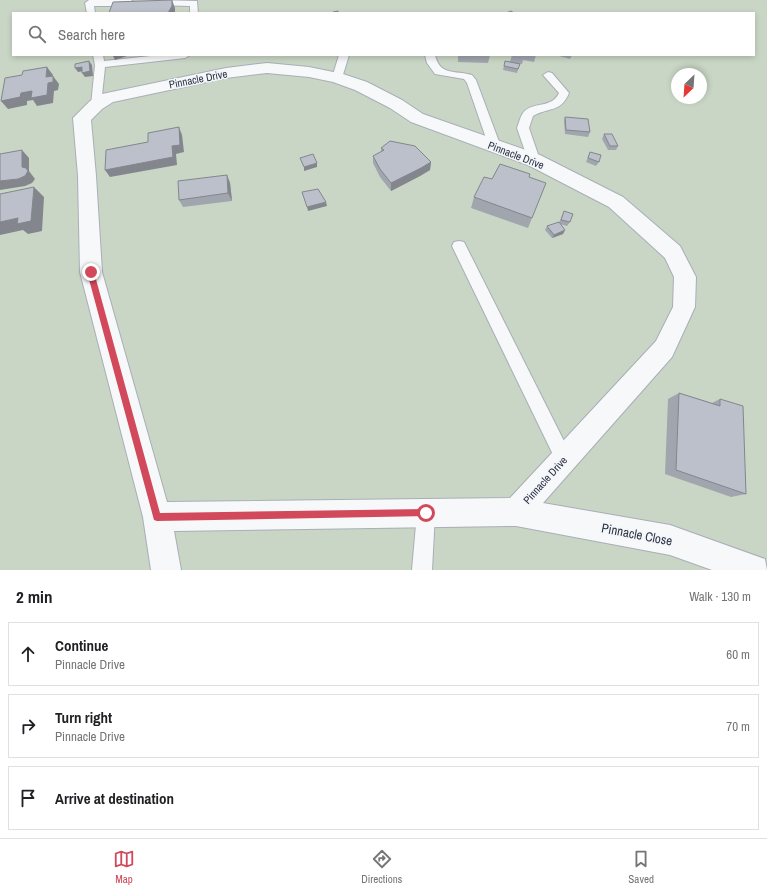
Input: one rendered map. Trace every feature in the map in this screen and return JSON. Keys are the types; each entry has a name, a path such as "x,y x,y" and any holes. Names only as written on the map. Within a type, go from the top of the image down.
{"street":[{"name":"Pinnacle Drive","path":"157,517 516,512 664,349 684,307 685,277 673,252 616,202 534,160 417,118 396,104 361,86 337,78 309,72 267,68 226,73 108,98 96,105 82,118 87,176 91,272 157,517 166,570"},
{"name":"Pinnacle Close","path":"516,512 670,540 754,570"}],"lane":[{"path":"91,12 89,3 194,3 194,12"},
{"path":"96,105 99,60 169,56"},
{"path":"337,78 344,56"},
{"path":"430,56 432,66 436,71 468,77 472,82 495,147"},
{"path":"534,160 523,128 528,114 535,110 555,105 561,100 564,93 548,75"},
{"path":"459,246 564,459"},
{"path":"422,570 426,513"}],"green space":[{"path":"0,0 767,0 767,570 0,570"}],"building":[{"path":"172,0 172,6 169,12 109,12 113,2"},
{"path":"89,61 90,71 82,73 82,67 75,68 75,64"},
{"path":"505,61 520,64 518,69 504,66"},
{"path":"47,67 46,77 53,76 53,82 48,83 47,95 31,98 32,91 21,93 20,97 1,101 5,78 22,75 23,71"},
{"path":"565,117 588,119 590,132 566,130"},
{"path":"179,127 180,145 172,146 173,157 105,170 106,150 148,142 148,133"},
{"path":"604,134 612,134 618,146 610,146"},
{"path":"390,141 415,146 431,162 391,183 380,169 373,156 384,150 381,148"},
{"path":"22,150 22,167 26,168 28,171 25,176 18,179 0,181 0,154"},
{"path":"590,152 601,155 599,162 588,158"},
{"path":"313,154 317,163 304,167 300,158"},
{"path":"500,164 530,174 529,177 546,183 532,218 474,197 484,177 492,179"},
{"path":"227,175 228,193 179,200 178,181"},
{"path":"34,187 31,221 17,224 18,218 0,222 0,194"},
{"path":"318,189 326,202 307,207 302,192"},
{"path":"564,211 573,214 570,222 561,220"},
{"path":"559,222 565,230 554,235 547,226"},
{"path":"679,393 720,406 720,399 743,406 746,494 676,470"}],"route":[{"path":"91,272 157,517 426,513"}]}
